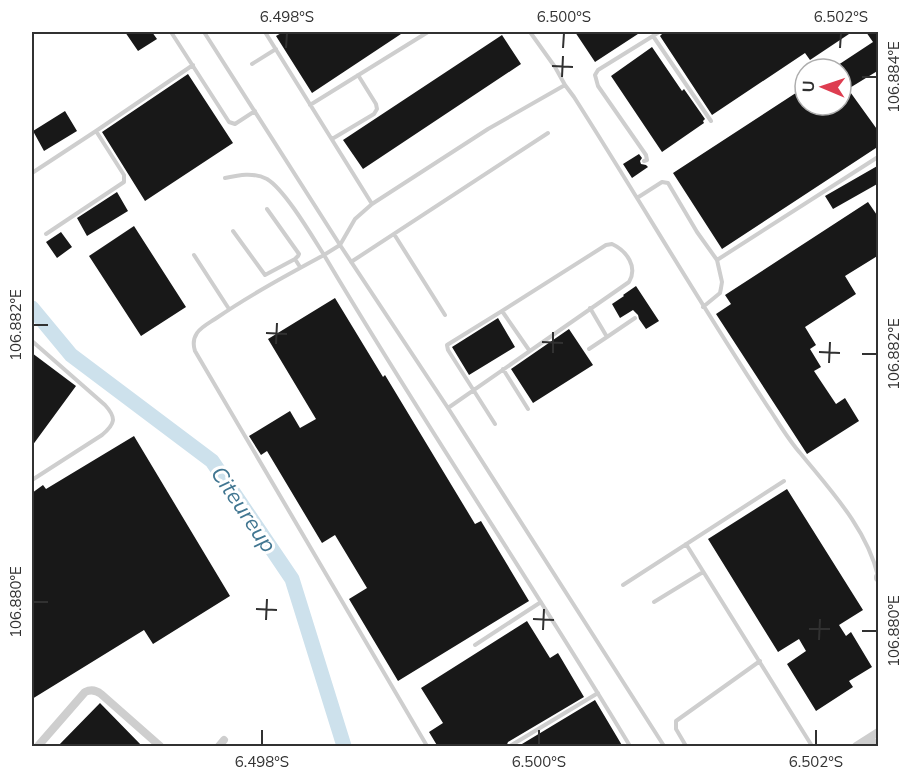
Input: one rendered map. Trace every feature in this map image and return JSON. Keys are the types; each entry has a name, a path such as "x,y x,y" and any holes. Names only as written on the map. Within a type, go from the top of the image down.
{"street":[{"path":"38,747 85,692 90,690 101,694 160,747"},
{"path":"856,747 879,732"},
{"path":"865,741 879,743"}],"lane":[{"path":"171,32 229,122 235,124 255,111"},
{"path":"204,32 664,747"},
{"path":"265,32 372,204"},
{"path":"310,105 428,32"},
{"path":"530,32 626,173 638,198 703,307 779,424 854,523 870,550 878,578"},
{"path":"644,161 646,155 598,86 595,75 598,70 659,32"},
{"path":"652,36 711,121"},
{"path":"252,64 276,49"},
{"path":"32,172 193,65"},
{"path":"332,139 377,110 376,104 358,75"},
{"path":"427,747 193,345 196,334 229,309 340,245 355,219 372,204 488,129 565,85"},
{"path":"46,234 124,182 124,175 96,131"},
{"path":"351,262 548,133"},
{"path":"717,260 879,157"},
{"path":"225,178 243,174 266,179 286,199 324,255 630,747"},
{"path":"638,198 662,182 668,183 717,260 722,288 720,293 703,307"},
{"path":"233,231 265,275 295,259 299,254 267,209"},
{"path":"394,234 445,315"},
{"path":"448,408 473,390 503,369 529,350 629,282 633,276 632,266 626,254 612,244 606,245 447,345 448,350 473,390 495,424"},
{"path":"194,255 229,309"},
{"path":"295,259 300,267"},
{"path":"590,308 607,337"},
{"path":"502,311 529,350"},
{"path":"589,349 635,318"},
{"path":"32,341 105,405 113,418 112,426 102,435 32,480"},
{"path":"503,369 528,409"},
{"path":"624,585 784,481"},
{"path":"686,544 812,747"},
{"path":"654,602 704,572"},
{"path":"475,645 541,602"},
{"path":"687,747 676,729 676,721 760,661"},
{"path":"510,747 598,693"}],"building":[{"path":"125,32 152,32 157,39 138,51"},
{"path":"283,32 404,32 312,93 276,36"},
{"path":"575,32 641,32 595,62"},
{"path":"664,32 852,32 814,57 808,57 805,53 799,57 793,57 793,61 712,115 660,36"},
{"path":"866,32 879,32 879,70 853,86 853,57 850,57 873,42"},
{"path":"502,35 521,64 363,169 343,140"},
{"path":"652,47 682,91 684,89 705,119 704,123 662,152 611,76"},
{"path":"188,74 233,143 145,201 102,132"},
{"path":"793,95 793,117 853,117 853,96 879,132 879,146 722,249 673,173"},
{"path":"65,111 77,131 44,151 33,131"},
{"path":"639,154 642,158 641,164 648,167 632,178 623,164"},
{"path":"879,165 879,183 833,209 825,196"},
{"path":"117,192 128,211 87,236 77,218"},
{"path":"868,202 879,218 879,255 845,276 856,294 805,327 816,345 810,349 821,367 814,371 836,404 845,398 859,421 807,454 716,314 731,304 725,295"},
{"path":"134,226 186,307 141,336 89,256"},
{"path":"61,232 72,247 57,258 46,242"},
{"path":"636,286 659,321 646,329 633,310 620,318 612,304"},
{"path":"335,298 383,377 385,375 475,524 481,521 529,601 398,681 349,599 367,588 335,535 322,543 267,451 261,455 249,436 290,411 300,428 316,419 268,339"},
{"path":"498,318 515,347 469,375 452,347"},
{"path":"569,329 593,365 533,403 511,369"},
{"path":"32,353 76,386 32,446"},
{"path":"134,436 230,596 153,644 144,630 32,699 32,493 43,485 46,489"},
{"path":"787,489 863,610 839,625 846,636 851,632 872,667 849,681 853,687 816,711 787,664 806,651 799,639 778,652 708,539"},
{"path":"527,621 550,658 558,653 584,697 508,742 506,747 438,747 429,732 443,723 421,688"},
{"path":"595,700 623,747 517,747"},
{"path":"100,703 143,747 57,747"}],"waterway":[{"name":"Citeureup","path":"32,308 71,355 212,461 292,579 344,746"}]}
